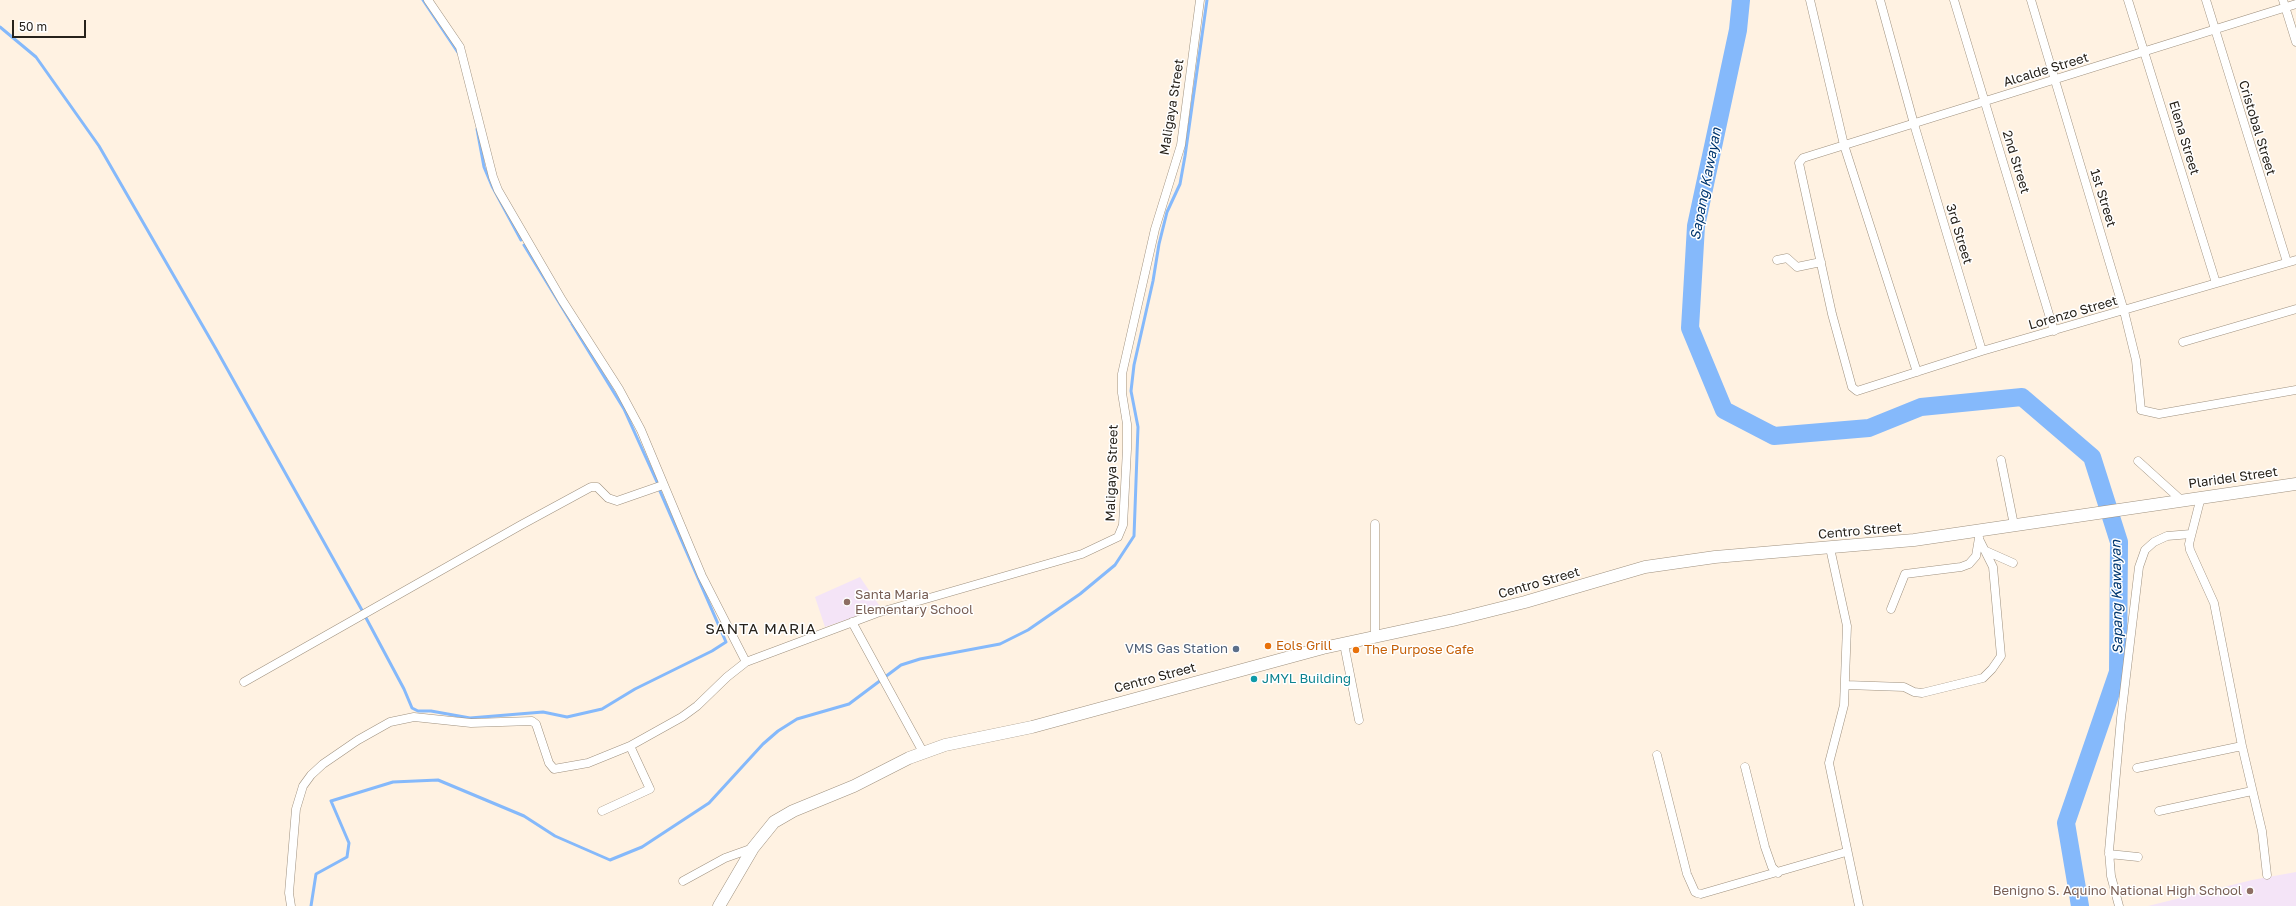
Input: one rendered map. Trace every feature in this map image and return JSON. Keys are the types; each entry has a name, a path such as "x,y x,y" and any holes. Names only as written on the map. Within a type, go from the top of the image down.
{"street":[{"path":"428,0 460,47 493,177 498,190 562,300 619,389 641,430 702,576 746,662"},
{"name":"Maligaya Street","path":"291,906 289,893 296,809 303,786 322,764 358,740 390,722 414,717 470,723 532,721 536,724 549,763 558,770 588,763 630,746 689,713 727,677 746,662 852,622 906,604 1082,554 1112,541 1121,532 1127,435 1122,393 1122,374 1155,229 1181,144 1200,0"},
{"path":"1810,0 1844,145 1917,372"},
{"name":"3rd Street","path":"1880,0 1914,124 1982,351"},
{"name":"2nd Street","path":"1954,0 1986,101 2054,331"},
{"name":"1st Street","path":"2031,0 2124,310 2139,377 2139,404 2141,410 2159,414 2296,390"},
{"name":"Elena Street","path":"2128,0 2216,283"},
{"name":"Cristobal Street","path":"2206,0 2214,30 2287,262"},
{"path":"2284,4 2296,42"},
{"name":"Alcalde Street","path":"1821,262 1800,167 1800,163 1803,158 2214,30 2284,4 2296,4"},
{"path":"1777,260 1787,258 1797,268 1821,262"},
{"name":"Lorenzo Street","path":"1821,262 1832,314 1852,387 1857,391 1982,351 2296,260"},
{"path":"2183,342 2296,309"},
{"path":"2001,460 2014,525"},
{"path":"2138,461 2177,500"},
{"name":"Plaridel Street","path":"2177,500 2296,484"},
{"path":"244,682 591,487 597,487 608,498 617,501 663,485"},
{"path":"2201,497 2191,534 2190,550 2214,603 2242,746 2262,831 2267,875"},
{"name":"Centro Street","path":"719,906 753,848 767,829 782,816 841,792 923,752 1032,727 1344,644 1525,602 1645,567 1699,558 1980,535 2014,525 2177,500"},
{"path":"1375,524 1375,637"},
{"path":"2119,906 2111,876 2109,854 2122,718 2142,557 2145,550 2154,542 2167,536 2191,534"},
{"path":"1846,685 1904,687 1914,692 1922,693 1983,678 2001,656 1992,567 1980,535"},
{"path":"1891,608 1905,574 1965,566 1976,556 1980,535"},
{"path":"1830,548 1847,626 1846,685 1841,719 1829,763 1846,852 1859,906"},
{"path":"1986,551 2013,563"},
{"path":"852,622 923,752"},
{"path":"1344,644 1360,720"},
{"path":"602,811 650,789 630,746"},
{"path":"2137,768 2242,746"},
{"path":"1657,756 1686,874 1694,892 1701,894 1778,873 1846,852"},
{"path":"1745,767 1765,847 1772,867 1778,873"},
{"path":"2160,811 2252,791"},
{"path":"683,881 725,858 753,848"},
{"path":"2109,854 2138,857"}],"shaded area":[{"name":"Santa Maria Elementary School","path":"860,577 881,608 825,627 815,597"},
{"name":"Benigno S. Aquino National High School","path":"2296,872 2296,906 2148,906 2252,880"}],"waterway":[{"path":"423,0 459,54"},
{"path":"311,906 316,874 347,857 349,843 331,801 393,782 438,780 524,816 555,836 610,860 642,847 709,803 763,744 778,731 797,719 849,704 901,665 920,659 1000,644 1028,630 1080,594 1115,565 1134,536 1138,427 1131,391 1134,365 1167,212 1180,184 1207,0"},
{"name":"Sapang Kawayan","path":"1741,0 1738,30 1696,226 1690,328 1724,410 1774,436 1869,428 1921,407 2022,397 2092,457 2119,542 2118,672 2066,823 2080,906"},
{"path":"0,27 36,57 99,146 216,349 363,612"},
{"path":"477,129 484,167 492,186 521,240"},
{"path":"524,245 571,322"},
{"path":"572,324 624,409 657,482"},
{"path":"365,616 404,689 412,708 418,711 431,711 470,718 543,712 567,717 602,709 635,689 712,651 726,642 659,489"}],"place":[{"name":"Santa Maria Elementary School","path":"847,602"},
{"name":"Eols Grill","path":"1268,646"},
{"name":"VMS Gas Station","path":"1236,649"},
{"name":"The Purpose Cafe","path":"1356,650"},
{"name":"JMYL Building","path":"1254,679"},
{"name":"Benigno S. Aquino National High School","path":"2250,891"}],"district":[{"name":"SANTA MARIA","path":"761,629"}]}
